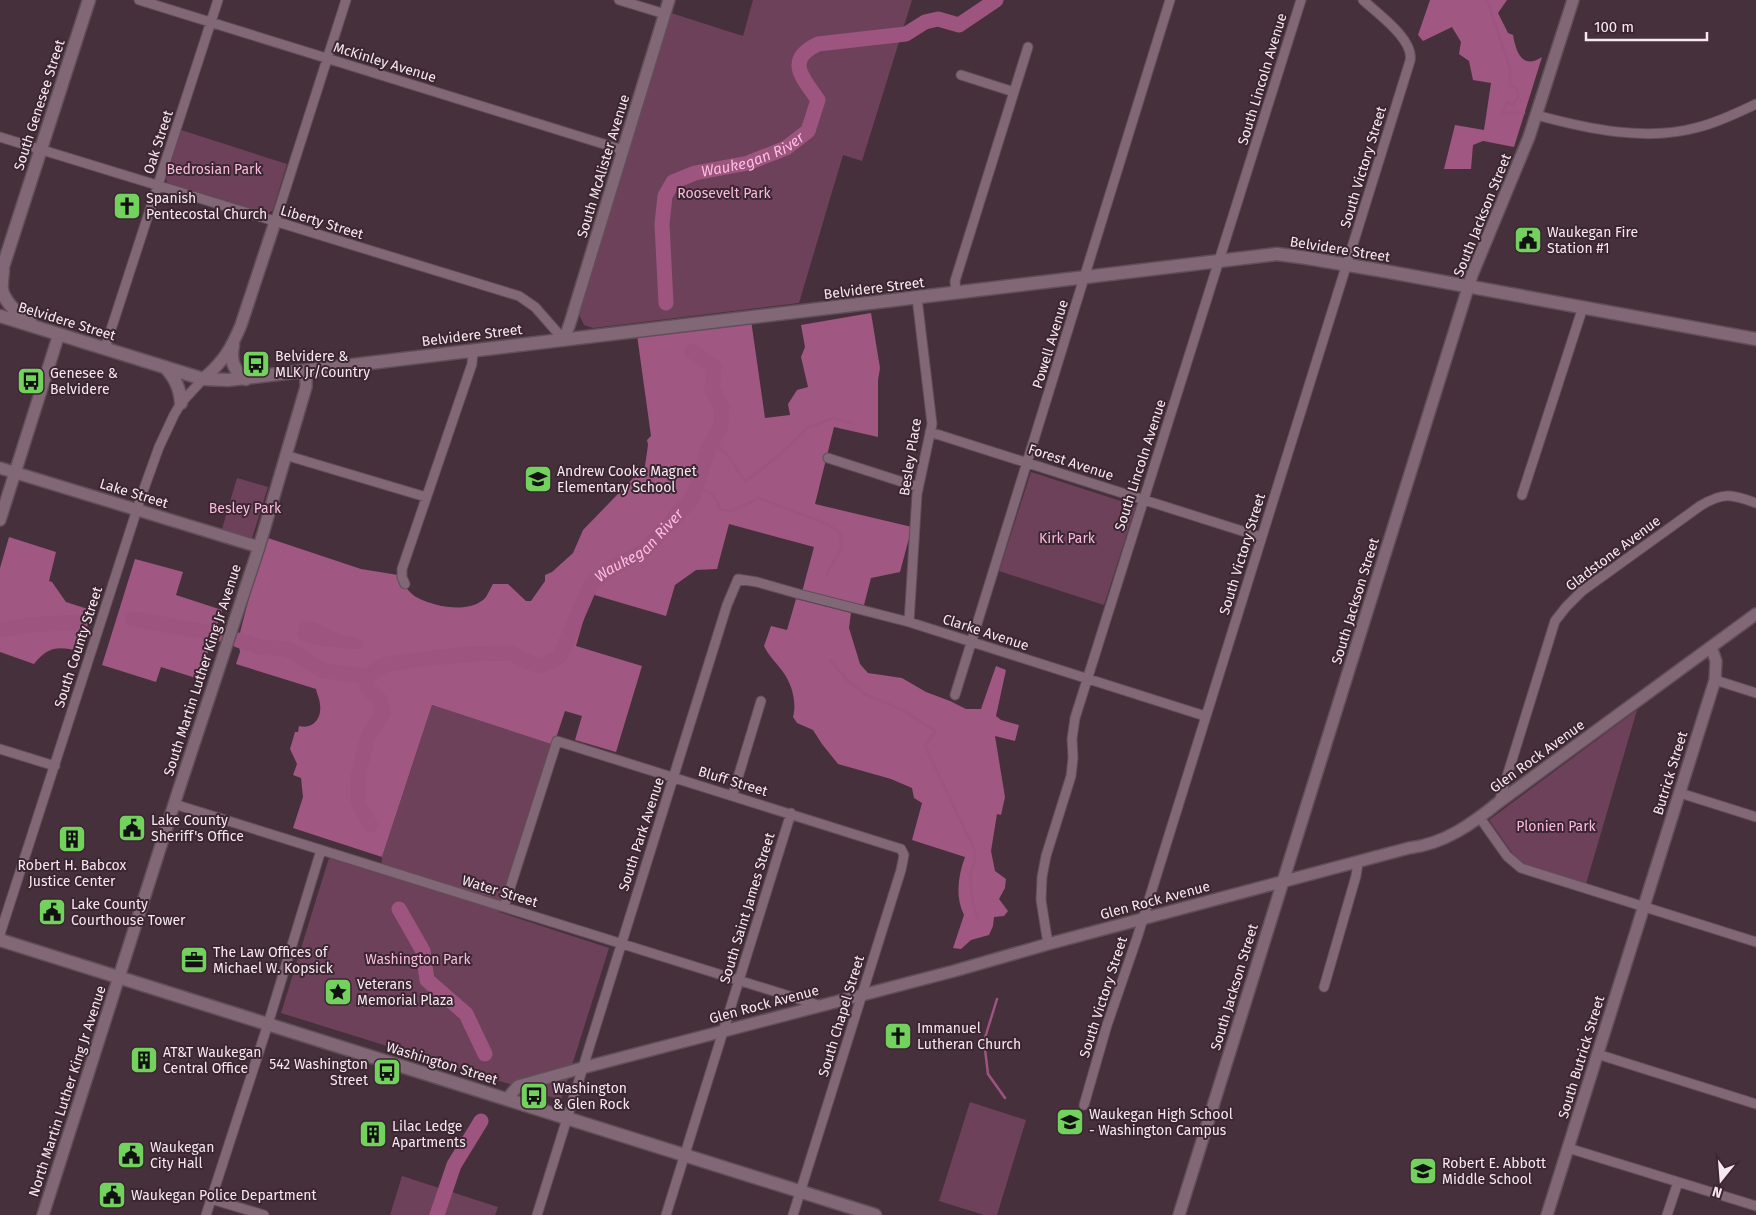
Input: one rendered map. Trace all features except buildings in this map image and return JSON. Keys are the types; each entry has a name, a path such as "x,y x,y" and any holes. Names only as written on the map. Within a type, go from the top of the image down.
{"main road":[{"name":"South Genesee Street","path":"40,328 25,319 5,298 2,289 2,270 89,0"},
{"name":"Belvidere Street","path":"0,316 203,379 223,381 1277,254 1469,286 1756,339"},
{"path":"233,345 231,355 233,364 238,373 246,379"},
{"path":"165,367 176,380 181,403"},
{"name":"Washington Street","path":"0,940 875,1215"}],"street":[{"name":"McKinley Avenue","path":"138,0 623,150"},
{"name":"Oak Street","path":"105,348 218,0"},
{"path":"203,379 222,361 233,345 242,325 346,0"},
{"path":"619,0 665,14"},
{"name":"South McAlister Avenue","path":"564,340 669,0"},
{"name":"Powell Avenue","path":"956,695 1170,0"},
{"name":"South Lincoln Avenue","path":"1048,944 1041,900 1042,877 1046,856 1071,776 1073,758 1072,739 1076,718 1301,0"},
{"name":"South Victory Street","path":"1084,1105 1411,56 1411,51 1402,37 1363,0"},
{"name":"South Jackson Street","path":"1179,1215 1469,286 1524,151 1573,0"},
{"path":"956,293 955,281 1028,47"},
{"path":"961,75 1014,92"},
{"path":"1536,115 1591,127 1660,134 1698,128 1727,118 1756,104"},
{"name":"Liberty Street","path":"0,137 519,296 535,307 564,340"},
{"name":"Besley Place","path":"910,622 918,487 932,424 917,298"},
{"path":"1522,494 1582,307"},
{"path":"0,520 59,334"},
{"path":"405,584 402,577 402,569 472,364 473,350"},
{"name":"South Martin Luther King Jr Avenue","path":"119,977 259,547 306,387 306,371"},
{"name":"South County Street","path":"0,934 159,447 181,403 203,379"},
{"name":"Forest Avenue","path":"930,432 1261,537"},
{"path":"285,455 426,497"},
{"path":"828,458 918,487"},
{"name":"Lake Street","path":"0,468 259,547"},
{"name":"Gladstone Avenue","path":"1499,802 1555,621 1566,607 1582,591 1715,497 1728,495 1756,503"},
{"name":"South Park Avenue","path":"537,1215 620,943 735,583 738,579 757,582"},
{"name":"Clarke Avenue","path":"757,582 910,622 1205,716"},
{"name":"Glen Rock Avenue","path":"508,1099 518,1086 582,1068 1409,848 1423,847 1449,837 1480,818 1499,802 1756,614"},
{"name":"Butrick Street","path":"1644,907 1715,680 1716,661 1711,647"},
{"path":"1715,680 1756,692"},
{"path":"733,794 761,701"},
{"name":"Bluff Street","path":"504,907 556,740 733,794 901,849"},
{"path":"0,749 55,766"},
{"path":"1680,793 1756,817"},
{"name":"Water Street","path":"174,804 818,1005"},
{"name":"South Saint James Street","path":"666,1215 791,813"},
{"path":"1480,818 1507,856 1521,868 1756,942"},
{"name":"South Chapel Street","path":"793,1215 902,870 904,855 901,849"},
{"path":"206,1215 268,1024 321,850"},
{"path":"1324,987 1356,876 1358,863"},
{"name":"South Butrick Street","path":"1547,1215 1644,907"},
{"name":"North Martin Luther King Jr Avenue","path":"43,1215 119,977"},
{"path":"1597,1054 1756,1104"},
{"path":"1568,1148 1756,1206"},
{"path":"1667,1215 1678,1182"},
{"path":"211,1199 264,1215"}],"green space":[{"name":"Roosevelt Park","path":"753,0 912,0 862,161 843,155 799,303 593,328 584,325 579,314 671,13 743,36"},
{"name":"Bedrosian Park","path":"181,130 287,164 273,210 267,214 171,185 167,182 166,178"},
{"name":"Kirk Park","path":"1031,472 1136,506 1104,605 999,571"},
{"name":"Besley Park","path":"237,478 268,487 252,538 222,529"},
{"name":"Washington Park","path":"432,705 551,744 499,912 609,948 561,1100 281,1013 329,858 381,874 382,857"},
{"name":"Plonien Park","path":"1637,710 1586,884 1525,864 1515,857 1489,820"},
{"path":"970,1102 1026,1120 997,1215 984,1215 939,1201"},
{"path":"402,1176 498,1207 495,1215 390,1215"}],"shaded area":[{"path":"1430,0 1507,0 1498,13 1508,33 1513,35 1518,53 1525,60 1529,61 1542,57 1514,147 1483,141 1473,145 1471,169 1444,169 1455,125 1484,130 1491,83 1473,80 1469,61 1459,54 1461,42 1452,27 1423,41 1418,35"},
{"path":"871,313 880,368 878,380 878,437 834,427 815,504 912,527 900,572 871,578 863,609 802,592 814,547 729,524 717,569 696,570 675,585 666,616 591,594 576,646 642,666 616,752 575,740 582,716 565,711 557,735 551,744 432,705 382,857 293,828 303,797 301,778 293,775 297,764 290,749 295,732 298,732 299,726 312,725 320,714 320,701 316,689 236,664 240,652 238,640 265,537 361,569 398,575 412,594 425,601 442,606 460,607 476,604 484,599 493,584 508,584 526,601 531,601 545,581 545,575 552,572 573,553 583,530 645,466 647,440 651,436 637,335 751,320 765,418 790,415 788,404 797,390 808,387 801,357 805,347 801,325"},
{"path":"9,537 56,552 49,581 52,582 66,602 91,610 79,651 65,648 54,649 44,654 34,664 0,652 0,568"},
{"path":"135,559 183,572 176,595 222,610 199,679 161,667 156,682 102,665"},
{"path":"796,599 851,613 849,628 860,664 868,673 902,678 926,692 966,709 981,709 996,666 1006,670 996,716 1001,720 1019,725 1015,741 995,736 1005,797 1001,815 997,814 991,851 995,871 1006,879 1005,888 999,899 1008,911 1004,916 994,917 989,935 971,940 961,949 953,948 964,915 959,901 958,886 965,857 912,840 922,803 914,798 912,788 891,779 838,764 813,730 797,723 793,717 794,700 789,682 764,646 771,626 787,630"},
{"path":"303,621 313,622 339,634 355,637 363,645 360,649 353,649 304,642 299,638 297,632 299,631 299,625"}],"waterway":[{"name":"Waukegan River","path":"666,303 662,224 665,196 673,182 695,173 748,163 786,148 808,131 818,100 802,77 800,70 799,63 802,56 808,50 818,44 906,34 925,22 938,19 959,25 996,0"},
{"path":"1487,0 1510,68 1510,85 1517,89 1518,97 1513,105 1507,102 1502,113 1524,113"},
{"name":"Waukegan River","path":"238,640 260,647 288,649 322,670 367,677 384,665 422,659 471,654 511,653 527,662 541,666 560,656 591,584 606,571 644,551 692,499 709,447 720,428 722,408 712,389 714,367 692,351"},
{"path":"712,442 728,456 745,481 786,449 807,428 833,418 852,423"},
{"path":"696,488 712,494 720,509 732,511 759,498 827,524 840,533 841,541 838,556 827,575"},
{"name":"Waukegan River","path":"132,619 218,634"},
{"name":"Waukegan River","path":"0,630 27,625 81,622"},
{"path":"830,660 846,679 865,694 902,710 936,731 925,746 975,851 975,860 970,878 971,894 977,919"},
{"path":"367,677 367,687 380,700 383,713 368,736 358,778 358,802 370,825"},
{"name":"Waukegan River","path":"399,909 423,951 427,980 466,1014 485,1054"},
{"path":"997,999 984,1041 988,1074 1005,1098"},
{"name":"Waukegan River","path":"437,1215 454,1165 481,1121"}],"place":[{"name":"Spanish Pentecostal Church","path":"127,206"},
{"name":"Waukegan Fire Station #1","path":"1528,240"},
{"name":"Belvidere & MLK Jr/Country","path":"256,364"},
{"name":"Genesee & Belvidere","path":"31,381"},
{"name":"Andrew Cooke Magnet Elementary School","path":"538,479"},
{"name":"Lake County Sheriff's Office","path":"132,828"},
{"name":"Robert H. Babcox Justice Center","path":"72,839"},
{"name":"Lake County Courthouse Tower","path":"52,912"},
{"name":"The Law Offices of Michael W. Kopsick","path":"194,960"},
{"name":"Veterans Memorial Plaza","path":"338,992"},
{"name":"Immanuel Lutheran Church","path":"898,1036"},
{"name":"AT&T Waukegan Central Office","path":"144,1060"},
{"name":"542 Washington Street","path":"387,1072"},
{"name":"Washington & Glen Rock","path":"534,1096"},
{"name":"Waukegan High School - Washington Campus","path":"1070,1122"},
{"name":"Lilac Ledge Apartments","path":"373,1134"},
{"name":"Waukegan City Hall","path":"131,1155"},
{"name":"Robert E. Abbott Middle School","path":"1423,1171"},
{"name":"Waukegan Police Department","path":"112,1195"}]}
